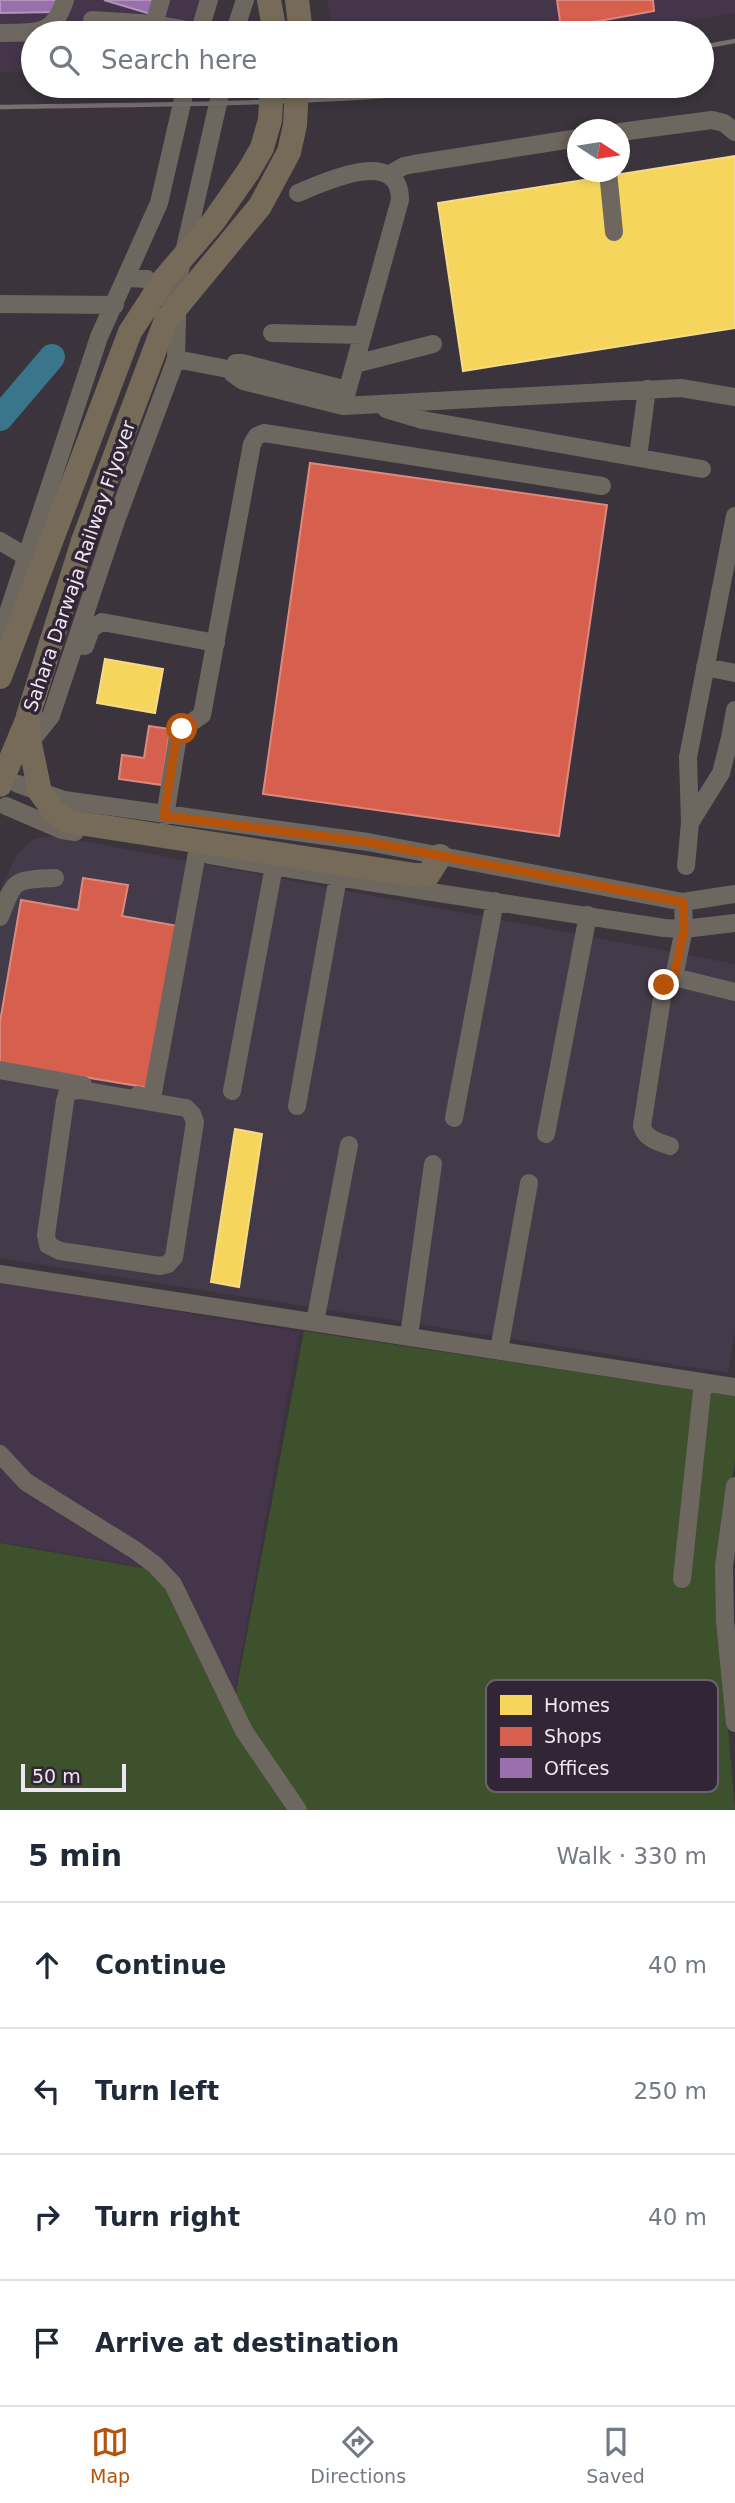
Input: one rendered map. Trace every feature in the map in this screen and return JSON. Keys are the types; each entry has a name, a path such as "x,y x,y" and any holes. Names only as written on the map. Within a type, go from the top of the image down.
{"highway":[{"path":"270,0 273,21"},
{"path":"282,0 285,21"},
{"path":"297,0 300,21"},
{"name":"Sahara Darwaja Railway Flyover","path":"0,677 130,332 165,278 213,222 248,172 262,148 270,120 271,98"},
{"name":"Sahara Darwaja Railway Flyover","path":"13,795 39,716 83,541 166,320 260,206 289,152 295,125 294,98"},
{"path":"39,716 13,795 53,810 66,821 415,875 428,874 440,856"}],"street":[{"path":"56,21 65,0"},
{"path":"155,21 161,0"},
{"path":"202,21 209,0"},
{"path":"238,21 245,0"},
{"path":"92,20 108,21"},
{"path":"0,33 21,32"},
{"path":"0,637 99,337 159,203 183,98"},
{"path":"219,98 178,279 176,359 39,716 6,759 13,795 62,830 338,877 684,929 735,923"},
{"path":"630,131 712,120 724,123 735,132"},
{"path":"388,175 414,164 567,140"},
{"path":"298,193 336,177 362,171 377,171 388,175 397,181 400,188 400,200 345,398"},
{"path":"609,182 614,232"},
{"path":"127,278 147,279 177,313"},
{"path":"0,304 115,305"},
{"path":"272,333 363,335"},
{"path":"355,364 433,344"},
{"path":"176,359 233,370 238,379 345,398 423,420 702,469"},
{"path":"376,406 681,388 735,397"},
{"path":"638,457 647,389"},
{"path":"164,816 175,745 182,729 202,715 252,444 257,436 264,433 602,486"},
{"path":"686,866 690,823 688,757 735,516"},
{"path":"0,541 25,556"},
{"path":"39,716 64,705 91,629 102,622 216,643"},
{"path":"705,667 735,673"},
{"path":"690,823 721,773 735,710"},
{"path":"13,795 368,842 683,902 735,894"},
{"path":"0,1070 152,1097 197,853"},
{"path":"232,1091 274,866"},
{"path":"297,1105 338,877"},
{"path":"0,917 11,889 18,884 24,880 55,878"},
{"path":"454,1118 495,901"},
{"path":"674,977 684,929 683,902"},
{"path":"546,1134 589,915"},
{"path":"670,1146 652,1139 644,1133 642,1126 662,992 669,979 674,977 735,992"},
{"path":"80,1090 186,1108 195,1122 174,1257 168,1264 160,1266 128,1261 72,1252 48,1245 46,1235 68,1091 80,1090"},
{"path":"315,1322 349,1145"},
{"path":"409,1336 433,1164"},
{"path":"499,1350 529,1183"},
{"path":"67,1284 72,1252"},
{"path":"123,1292 128,1261"},
{"path":"0,1274 735,1387"},
{"path":"682,1578 703,1382"},
{"path":"0,1454 26,1482 135,1550 155,1565 173,1584 244,1731 298,1810"},
{"path":"735,1486 724,1566 725,1621 735,1723"}],"shaded area":[{"path":"0,0 205,0 199,21 21,21 21,72 0,72"},
{"path":"327,0 735,0 735,13 683,21 330,21"},
{"path":"55,836 735,964 735,1332 728,1373 0,1258 0,891 17,854 34,839"},
{"path":"0,1282 299,1332 234,1694 172,1572 0,1542"}],"green space":[{"path":"304,1331 735,1396 735,1461 717,1570 735,1810 0,1810 0,1543 171,1573 235,1697"}],"building: Homes":[{"path":"735,156 735,328 463,371 438,203 571,182 630,182 630,173"},
{"path":"105,659 163,669 155,713 97,703"},
{"path":"235,1129 262,1134 239,1287 211,1282"}],"building: Shops":[{"path":"557,0 653,0 654,11 599,21 560,21"},
{"path":"310,463 607,505 559,836 263,794"},
{"path":"149,726 170,729 162,785 119,779 122,755 144,758"},
{"path":"83,878 128,885 122,916 178,926 150,1088 0,1063 0,1022 21,900 78,910"}],"building: Offices":[{"path":"0,0 60,0 57,12 0,13"},
{"path":"104,0 158,0 154,15"}],"waterway":[{"path":"0,418 52,357"}],"railway":[{"path":"714,45 735,41"},
{"path":"0,107 352,98"}],"route":[{"path":"182,729 175,745 164,816 368,842 683,902 684,929 674,977 664,985"}]}
